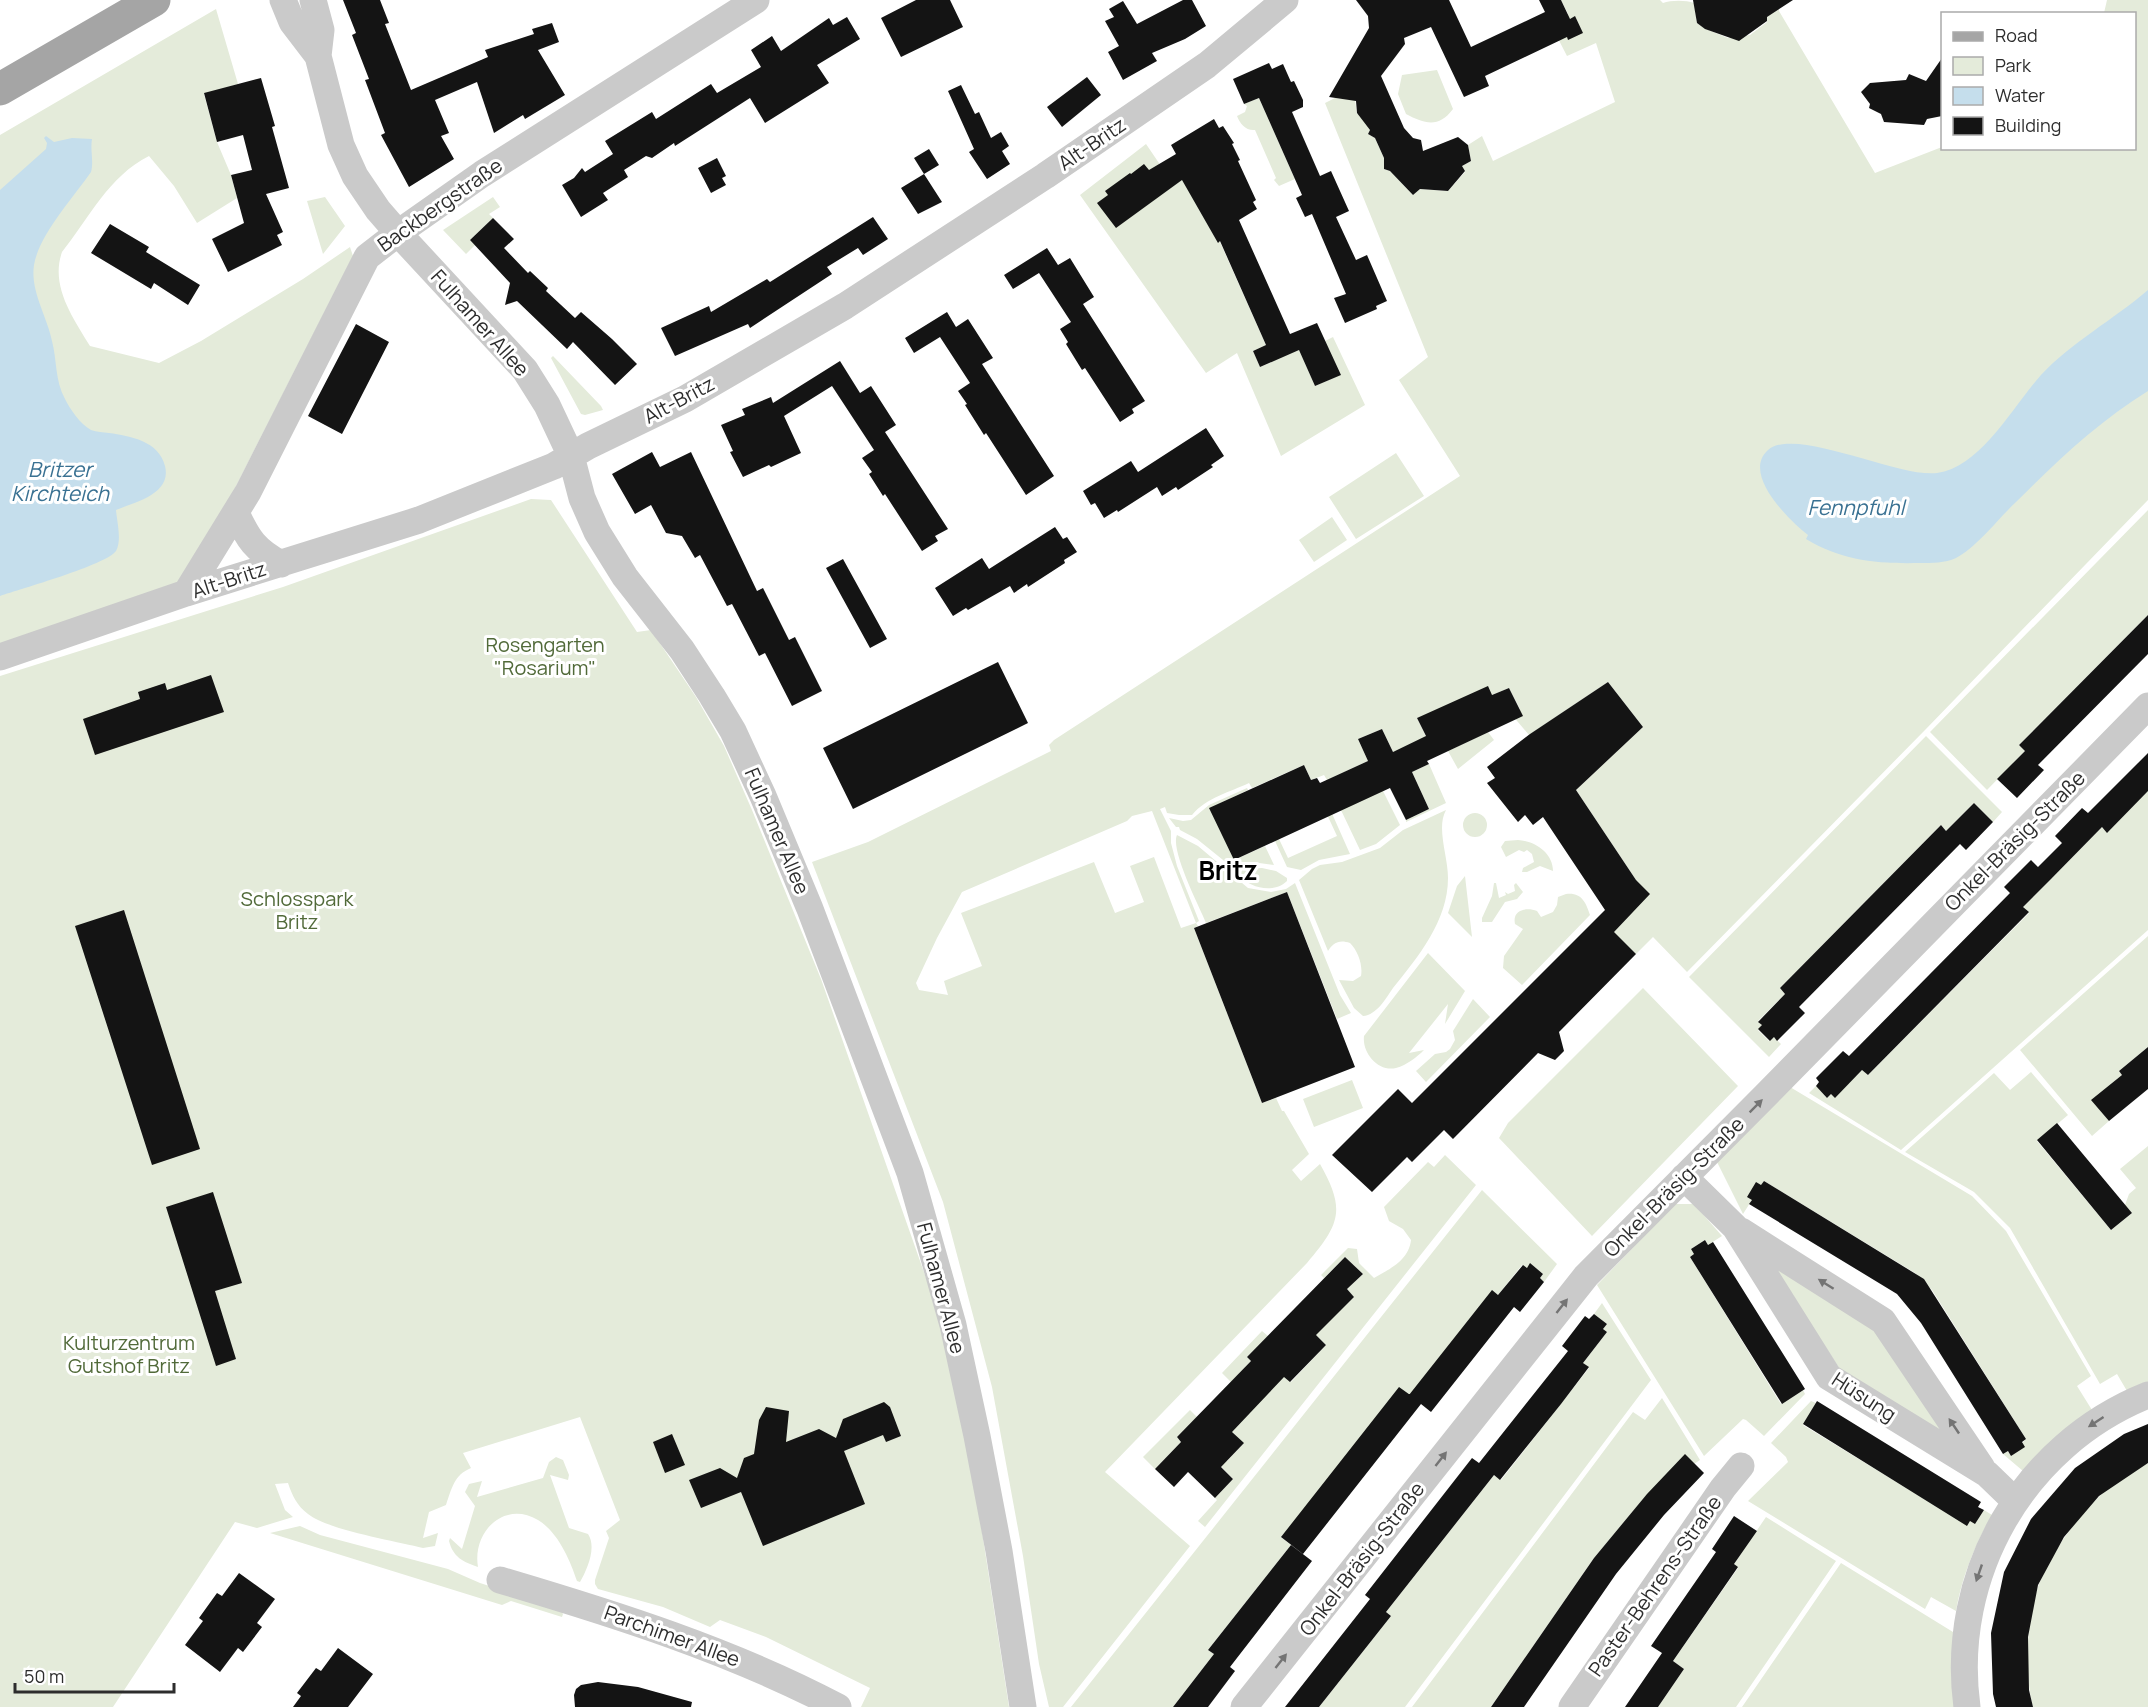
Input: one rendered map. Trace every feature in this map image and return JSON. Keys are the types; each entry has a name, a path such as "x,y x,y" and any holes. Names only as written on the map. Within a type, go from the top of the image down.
{"main road":[{"path":"0,89 154,0"}],"street":[{"name":"Fulhamer Allee","path":"283,0 292,22 318,56"},
{"name":"Fulhamer Allee","path":"313,0 321,30 318,56 341,145 355,176 378,210 398,233 525,370 547,405 571,456 582,498 597,532 625,577 682,650 733,732 763,796 810,909 910,1173 953,1325 977,1436 999,1551 1023,1707"},
{"name":"Backbergstraße","path":"186,593 236,513 367,257 482,174 756,0"},
{"name":"Alt-Britz","path":"0,657 186,593 419,520 554,466 686,399 845,306 1045,176 1207,65 1285,0"},
{"path":"236,513 252,542 263,554 281,564"},
{"name":"Onkel-Bräsig-Straße","path":"1244,1707 1586,1276 2148,706"},
{"name":"Hüsung","path":"1684,1177 1735,1227 1883,1321 1987,1474 2015,1501"},
{"name":"Hüsung","path":"1735,1227 1829,1377 1987,1474"},
{"path":"1967,1707 1964,1663 1970,1606 1994,1535 2015,1501 2042,1467 2070,1441 2110,1413 2148,1395"},
{"name":"Paster-Behrens-Straße","path":"1572,1707 1723,1488 1741,1466"},
{"name":"Parchimer Allee","path":"500,1580 581,1604 739,1660 838,1707"}],"green space":[{"path":"1561,0 1660,0 1663,3 1687,1 1694,3 1697,23 1728,38 1750,35 1767,22 1767,17 1779,0 1779,11 1875,173 1941,147 1941,150 2136,150 2136,12 2104,12 2107,0 2148,0 2148,500 1687,972 1653,937 1636,954 1613,932 1636,880 1576,790 1643,727 1608,682 1529,735 1512,715 1520,709 1509,688 1417,718 1428,741 1393,752 1382,729 1358,739 1368,761 1327,780 1324,775 1311,780 1304,765 1252,788 1249,783 1219,796 1204,804 1192,815 1167,813 1165,807 1160,809 1171,831 1171,843 1177,866 1199,921 1196,923 1198,926 1194,928 1262,1103 1276,1098 1309,1154 1292,1170 1301,1181 1320,1164 1334,1193 1336,1216 1327,1238 1307,1263 1105,1472 1190,1546 1063,1707 1049,1707 1039,1664 1023,1556 992,1387 943,1202 812,862 868,842 1051,751 1049,745 1054,740 1460,476 1399,380 1428,357 1325,103 1335,98 1355,100 1357,114 1362,114 1370,130 1368,134 1375,138 1384,158 1384,169 1390,171 1413,195 1420,189 1448,191 1465,172 1462,166 1471,161 1468,145 1482,136 1493,161 1615,102 1596,43 1567,56 1550,23 1568,14","holes":["1152,811 1196,923 1181,928 1154,857 1130,866 1144,902 1115,913 1094,862 961,913 982,966 944,981 948,995 919,990 916,983 962,892 1127,821 1132,816"]},
{"path":"216,9 238,84 204,94 217,142 231,175 237,198 197,223 174,186 149,156 135,164 111,186 62,252 59,265 61,289 77,324 90,346 159,363 201,341 303,279 350,247 353,256 230,498 182,581 0,644 0,135"},
{"path":"1437,70 1453,109 1437,122 1426,122 1406,114 1398,94 1402,75"},
{"path":"1259,98 1295,179 1279,186 1274,180 1276,178 1255,130 1244,126 1237,116 1245,112 1247,106 1244,104"},
{"path":"1146,144 1161,166 1171,158 1222,240 1220,242 1266,345 1253,351 1260,367 1272,362 1269,357 1297,345 1315,386 1340,375 1325,341 1333,337 1365,405 1281,456 1237,353 1206,373 1080,195"},
{"path":"325,197 345,226 323,254 307,201"},
{"path":"493,197 500,207 489,214 493,218 470,240 475,245 466,254 443,230"},
{"path":"553,356 603,410 581,414 551,358"},
{"path":"1396,453 1424,496 1356,539 1329,497"},
{"path":"531,499 551,500 637,632 651,630 696,697 724,746 821,979 939,1315 971,1460 1009,1707 861,1707 870,1688 766,1637 720,1620 710,1627 663,1607 598,1589 595,1580 609,1538 606,1531 620,1520 580,1417 463,1453 471,1468 457,1478 446,1505 429,1512 423,1538 438,1533 435,1546 423,1548 330,1525 304,1511 295,1500 288,1483 275,1484 285,1510 293,1517 257,1528 235,1522 113,1707 0,1707 0,676 283,587"},
{"path":"2148,510 2148,615 2019,745 2025,751 1987,790 1930,732"},
{"path":"1332,517 1347,540 1314,562 1299,540"},
{"path":"1488,732 1494,740 1458,769 1448,751"},
{"path":"1926,736 2002,812 1993,822 1974,803 1946,831 1941,825 1780,988 1785,994 1758,1021 1762,1025 1758,1030 1769,1041 1774,1037 1781,1044 1769,1057 1689,977"},
{"path":"1429,764 1446,803 1406,822 1429,809 1412,772"},
{"path":"1330,787 1383,791 1400,825 1376,844 1360,850"},
{"path":"1247,788 1248,790 1210,808 1234,860 1265,846 1274,865 1228,864 1197,839 1176,827 1169,818 1191,820 1209,805"},
{"path":"1322,791 1350,854 1319,860 1301,870 1287,867 1275,841 1279,839 1288,858 1337,836 1317,793"},
{"path":"2148,791 2148,930 1901,1150 1809,1093 1816,1086 1827,1098 1831,1094 1835,1097 1862,1070 1868,1075 2029,913 2023,907 2102,827 2107,832"},
{"path":"1446,810 1443,817 1442,834 1448,870 1447,894 1437,924 1430,938 1381,1005 1373,1013 1363,1016 1354,1008 1339,980 1353,981 1361,976 1358,954 1350,943 1343,941 1334,944 1328,951 1299,880 1320,865 1342,862 1380,848 1403,830"},
{"path":"1475,813 1484,816 1487,825 1484,834 1475,837 1466,834 1463,825 1466,816"},
{"path":"1177,835 1198,846 1248,888 1271,892 1286,889 1295,883 1340,995 1351,1013 1337,1019 1287,892 1206,923 1181,865 1176,842"},
{"path":"1518,840 1542,849 1550,859 1553,871 1540,866 1522,872 1523,868 1534,862 1532,854 1527,850 1524,852 1519,850 1506,857 1501,847 1505,841"},
{"path":"1262,868 1276,871 1287,878 1287,881 1275,887 1262,888 1243,880 1239,875 1243,869"},
{"path":"1465,876 1472,937 1448,913 1457,886"},
{"path":"1494,883 1496,883 1499,898 1506,895 1505,892 1508,894 1515,891 1516,883 1523,892 1517,899 1505,902 1492,922 1482,922 1492,896"},
{"path":"1566,894 1579,896 1587,906 1590,915 1522,985 1503,968 1504,956 1523,929 1515,924 1516,916 1528,909 1537,911 1541,917 1553,912 1558,897"},
{"path":"2148,936 2148,1047 2119,1071 2122,1075 2092,1100 2109,1121 2092,1136 2020,1050"},
{"path":"1428,953 1465,991 1445,1024 1448,1004 1409,1053 1424,1050 1421,1053 1400,1067 1383,1067 1368,1055 1364,1036"},
{"path":"1643,988 1738,1086 1592,1236 1499,1138 1508,1123"},
{"path":"1473,999 1490,1017 1426,1082 1416,1071 1435,1054 1450,1049 1455,1040 1453,1031"},
{"path":"2031,1072 2068,1115 2037,1141 2111,1230 2132,1213 2125,1205 2129,1194 2136,1188 2120,1169 2148,1146 2148,1382 2127,1391 2117,1374 2100,1384 2010,1228 1974,1192 1905,1152 1994,1073 2010,1090"},
{"path":"1352,1080 1363,1108 1314,1127 1303,1099"},
{"path":"1790,1087 1972,1196 2006,1231 2091,1376 2077,1386 2092,1410 2055,1438 2023,1471 2003,1454 2008,1451 2011,1456 2026,1439 1932,1290 1915,1273 1764,1181 1743,1214 1717,1162"},
{"path":"1445,1155 1476,1185 1205,1527 1198,1521 1233,1479 1214,1459 1227,1461 1243,1444 1230,1430 1283,1375 1291,1382 1326,1345 1315,1334 1354,1297 1347,1289 1363,1274 1345,1257 1324,1278 1321,1275 1348,1248 1357,1249 1359,1263 1374,1278 1403,1258 1411,1240 1403,1229 1389,1221 1384,1207 1428,1162 1434,1167"},
{"path":"1482,1190 1557,1264 1544,1282 1540,1278 1543,1274 1531,1264 1527,1268 1522,1265 1498,1295 1492,1291 1410,1395 1281,1537 1291,1545 1208,1650 1214,1654 1173,1707 1071,1707"},
{"path":"1675,1204 1694,1204 1722,1236 1708,1245 1705,1240 1691,1249 1694,1254 1690,1257 1781,1404 1803,1390 1805,1394 1764,1436 1743,1419 1704,1456 1597,1285"},
{"path":"1779,1265 1871,1322 1943,1427 1938,1432 1843,1374 1775,1270"},
{"path":"1602,1303 1651,1380 1405,1707 1319,1707 1391,1616 1386,1612 1494,1475 1501,1480 1589,1368 1583,1363 1607,1332 1603,1329 1607,1324 1594,1314"},
{"path":"1262,1331 1268,1336 1247,1357 1251,1361 1231,1382 1222,1373"},
{"path":"1662,1398 1700,1460 1694,1464 1685,1455 1644,1498 1594,1558 1491,1707 1412,1707 1633,1412 1645,1420"},
{"path":"1811,1401 1816,1403 1803,1425 1967,1525 1970,1521 1975,1523 1984,1510 1992,1515 1970,1561 1956,1611 1931,1597 1925,1609 1748,1501 1788,1462 1786,1457 1771,1443"},
{"path":"1190,1410 1197,1417 1177,1437 1181,1442 1155,1469 1143,1457"},
{"path":"556,1457 563,1460 569,1475 568,1480 550,1475 569,1528 588,1534 591,1539 590,1558 580,1582 577,1581 567,1556 552,1532 538,1520 525,1515 513,1514 502,1517 485,1531 477,1554 478,1567 463,1561 456,1555 451,1547 450,1538 462,1549 475,1506 465,1492 469,1484 482,1481 477,1497 543,1478 549,1462"},
{"path":"2148,1463 2148,1707 2033,1707 2028,1678 2029,1628 2035,1597 2047,1567 2069,1531 2098,1498 2114,1483"},
{"path":"1766,1517 1836,1561 1736,1707 1658,1707 1684,1669 1673,1661 1738,1568 1734,1564"},
{"path":"300,1526 320,1535 448,1569 480,1583 560,1609 562,1617 511,1601 502,1605 270,1533"},
{"path":"1841,1563 1953,1632 1952,1657 1956,1707 1742,1707"}],"water":[{"name":"Britzer Kirchteich","path":"46,136 54,142 72,138 92,139 91,172 49,229 37,253 34,265 34,284 50,332 62,392 76,416 91,430 126,436 150,445 162,458 166,476 163,484 150,496 116,510 119,542 116,551 109,557 80,570 0,596 0,190 46,149 47,143 44,138"},
{"name":"Fennpfuhl","path":"2148,290 2148,391 2112,415 2062,457 1979,540 1956,558 1934,563 1890,563 1861,560 1833,552 1806,539 1808,535 1780,508 1764,484 1760,471 1761,460 1768,450 1782,444 1801,444 1823,448 1920,472 1937,473 1953,468 1968,460 1982,448 2053,363"}],"building":[{"path":"343,0 380,0 389,23 385,24 411,90 488,57 485,50 534,34 532,29 552,23 559,42 538,50 565,95 525,119 523,115 494,133 477,82 435,100 449,133 441,136 454,159 409,187 381,135 385,133 365,80 369,79 352,35 356,33"},
{"path":"916,0 950,0 963,27 901,57 881,18"},
{"path":"1183,0 1192,0 1206,26 1185,39 1152,53 1157,61 1123,80 1108,52 1119,46 1105,21 1114,17 1109,9 1123,1 1137,24"},
{"path":"1356,0 1449,0 1471,47 1545,12 1539,0 1561,0 1570,19 1575,16 1583,33 1568,40 1567,37 1485,76 1489,86 1464,97 1431,27 1404,38 1405,44 1381,76 1404,128 1413,138 1421,140 1423,151 1458,137 1468,145 1471,161 1462,166 1465,171 1448,191 1420,189 1413,195 1390,171 1384,169 1384,158 1375,138 1368,134 1370,130 1357,113 1356,101 1329,97 1369,28 1368,16"},
{"path":"1693,0 1793,0 1767,17 1767,21 1739,41 1705,29 1697,23"},
{"path":"847,17 860,39 817,65 829,83 765,123 750,98 675,146 674,143 652,158 646,156 624,170 628,177 603,193 608,200 581,217 562,185 574,178 582,168 585,172 613,154 605,141 652,112 656,119 711,84 717,93 761,67 751,50 772,36 781,51 829,18 833,25"},
{"path":"1941,59 1941,116 1927,119 1924,125 1884,122 1881,114 1869,108 1870,104 1861,92 1870,83 1906,80 1909,74 1926,81"},
{"path":"1269,63 1272,69 1283,64 1291,82 1294,81 1303,100 1303,107 1292,112 1320,176 1331,171 1349,211 1336,217 1356,260 1367,255 1387,301 1376,306 1377,309 1345,323 1334,298 1346,294 1312,214 1305,217 1296,198 1302,195 1259,98 1244,104 1233,79"},
{"path":"1087,77 1101,95 1062,127 1047,107"},
{"path":"261,78 289,188 266,194 283,232 277,235 282,245 228,272 212,239 244,223 231,175 252,170 243,135 217,142 204,93"},
{"path":"961,85 975,114 979,112 991,138 1001,132 1009,146 1002,151 1010,164 987,179 969,152 974,149 948,91"},
{"path":"1214,119 1219,128 1223,126 1234,143 1232,144 1240,160 1238,161 1256,200 1253,202 1257,209 1239,220 1290,334 1317,323 1341,375 1315,386 1299,350 1260,367 1253,351 1266,345 1220,241 1218,243 1182,180 1116,228 1097,203 1108,195 1105,191 1144,164 1149,170 1176,154 1171,145"},
{"path":"929,149 939,165 924,174 914,158"},
{"path":"717,158 726,176 722,178 726,185 711,193 698,168"},
{"path":"924,174 942,202 918,214 901,188"},
{"path":"873,217 888,239 863,255 858,248 827,267 832,274 750,328 748,324 675,356 661,328 709,306 711,312 767,279 770,282"},
{"path":"493,218 514,239 504,248 528,273 530,271 548,288 546,291 575,318 581,312 637,364 615,385 573,342 567,349 517,301 505,305 510,283 470,240"},
{"path":"110,224 149,247 146,252 200,285 188,305 154,283 151,289 91,253"},
{"path":"1047,248 1058,265 1070,258 1094,297 1083,304 1145,401 1132,409 1134,413 1120,422 1085,368 1082,370 1066,344 1068,342 1060,329 1071,322 1039,273 1013,289 1004,275"},
{"path":"947,312 956,327 968,319 993,358 982,364 1054,476 1026,495 965,405 967,404 958,391 970,383 940,337 914,353 905,338"},
{"path":"356,324 389,342 342,434 308,416"},
{"path":"840,361 860,393 871,386 896,425 885,432 948,529 935,536 938,541 922,551 885,494 883,496 869,474 872,472 862,458 874,450 832,386 784,416 801,453 743,477 730,452 733,451 721,425 745,415 742,409 771,397 773,403"},
{"path":"1206,428 1224,456 1211,465 1213,467 1178,490 1176,487 1162,496 1157,487 1118,512 1117,510 1104,518 1095,503 1091,505 1083,491 1131,461 1138,472"},
{"path":"652,452 660,467 691,452 757,591 763,588 789,640 795,637 822,691 792,706 765,653 759,656 732,604 727,606 700,555 695,558 682,536 666,533 651,505 635,514 612,474"},
{"path":"1055,527 1063,539 1067,537 1077,552 1064,560 1065,563 1028,587 1027,584 1014,593 1010,586 953,616 935,588 982,558 989,569"},
{"path":"843,559 887,639 870,648 826,568"},
{"path":"2148,615 2148,654 2038,765 2044,770 2017,798 1997,779 2025,751 2019,745"},
{"path":"998,662 1028,723 853,809 823,748"},
{"path":"211,675 224,712 95,755 83,719 140,699 138,692 165,683 167,690"},
{"path":"1608,682 1643,727 1576,790 1636,880 1650,894 1614,932 1636,954 1559,1032 1564,1051 1555,1060 1538,1053 1453,1139 1444,1130 1412,1162 1407,1157 1372,1192 1332,1155 1398,1089 1412,1103 1605,910 1543,817 1533,825 1525,815 1518,822 1487,783 1495,778 1487,767 1530,734"},
{"path":"1488,686 1492,695 1509,688 1523,716 1427,761 1429,764 1412,772 1429,809 1406,820 1390,788 1234,860 1209,808 1304,765 1311,780 1317,778 1320,783 1368,761 1358,739 1382,729 1393,752 1426,736 1417,718"},
{"path":"2148,753 2148,791 2107,833 2102,827 2023,907 2029,912 1868,1075 1862,1070 1835,1098 1831,1094 1827,1098 1816,1086 1819,1082 1816,1078 1843,1051 1849,1056 2010,893 2004,887 2031,860 2038,867 2062,843 2055,836 2082,808 2088,813"},
{"path":"1974,803 1993,822 1966,850 1960,844 1799,1007 1805,1013 1777,1041 1774,1037 1770,1041 1758,1029 1762,1025 1758,1022 1785,994 1780,988 1941,825 1946,831"},
{"path":"1287,892 1355,1067 1262,1103 1194,928"},
{"path":"124,910 200,1149 152,1165 75,926"},
{"path":"2148,1047 2148,1089 2109,1121 2091,1100 2122,1075 2119,1071"},
{"path":"2057,1123 2132,1213 2111,1230 2037,1140"},
{"path":"1764,1181 1924,1279 2026,1439 2022,1442 2025,1447 2011,1456 2008,1451 2003,1454 1921,1323 1897,1294 1749,1204 1752,1200 1747,1197 1756,1182 1761,1185"},
{"path":"213,1192 242,1283 215,1291 236,1359 216,1366 166,1207"},
{"path":"1705,1240 1708,1245 1713,1242 1805,1389 1782,1404 1690,1257 1694,1254 1691,1249"},
{"path":"1345,1257 1363,1274 1347,1289 1354,1297 1316,1335 1326,1345 1290,1382 1284,1377 1232,1432 1244,1443 1221,1467 1233,1479 1215,1498 1188,1472 1174,1487 1155,1469 1181,1442 1177,1437 1251,1361 1247,1357"},
{"path":"1530,1263 1543,1274 1540,1278 1544,1282 1520,1312 1514,1307 1431,1412 1421,1404 1303,1554 1281,1537 1399,1387 1409,1394 1492,1290 1498,1295 1523,1265 1527,1268"},
{"path":"1594,1314 1607,1324 1603,1329 1607,1332 1583,1363 1589,1367 1561,1404 1500,1480 1494,1475 1386,1612 1391,1616 1319,1707 1285,1707 1370,1599 1365,1595 1472,1458 1479,1463 1568,1351 1562,1346 1585,1316 1589,1319"},
{"path":"1817,1401 1981,1502 1978,1507 1984,1510 1975,1524 1970,1521 1967,1526 1803,1424"},
{"path":"884,1402 890,1407 901,1436 886,1442 883,1435 844,1451 865,1504 763,1546 741,1492 701,1508 689,1480 720,1468 737,1478 744,1458 754,1454 759,1420 766,1407 789,1411 786,1442 819,1429 836,1438 843,1419"},
{"path":"2148,1424 2148,1463 2099,1496 2064,1537 2038,1585 2028,1637 2029,1690 2033,1707 1996,1707 1993,1694 1991,1633 2004,1572 2031,1519 2075,1468 2124,1434"},
{"path":"672,1434 685,1465 665,1473 653,1442"},
{"path":"1685,1454 1704,1473 1664,1515 1616,1574 1524,1707 1491,1707 1594,1558 1647,1494"},
{"path":"1734,1516 1757,1531 1734,1564 1738,1567 1673,1661 1684,1669 1658,1707 1625,1707 1662,1653 1651,1646 1716,1552 1712,1549"},
{"path":"1291,1545 1312,1561 1230,1667 1235,1671 1208,1707 1173,1707 1214,1654 1208,1650"},
{"path":"239,1573 275,1599 257,1623 262,1627 243,1652 238,1648 220,1672 185,1645 203,1621 199,1618 217,1593 222,1596"},
{"path":"338,1648 373,1674 348,1707 293,1707 301,1696 297,1693 316,1668 321,1671"},
{"path":"598,1682 638,1687 692,1702 691,1707 575,1707 576,1689 581,1685"}],"district":[{"name":"Britz","path":"1228,871"}],"park label":[{"name":"Rosengarten \"Rosarium\"","path":"545,656"},
{"name":"Schlosspark Britz","path":"297,910"},
{"name":"Kulturzentrum Gutshof Britz","path":"129,1354"}]}
